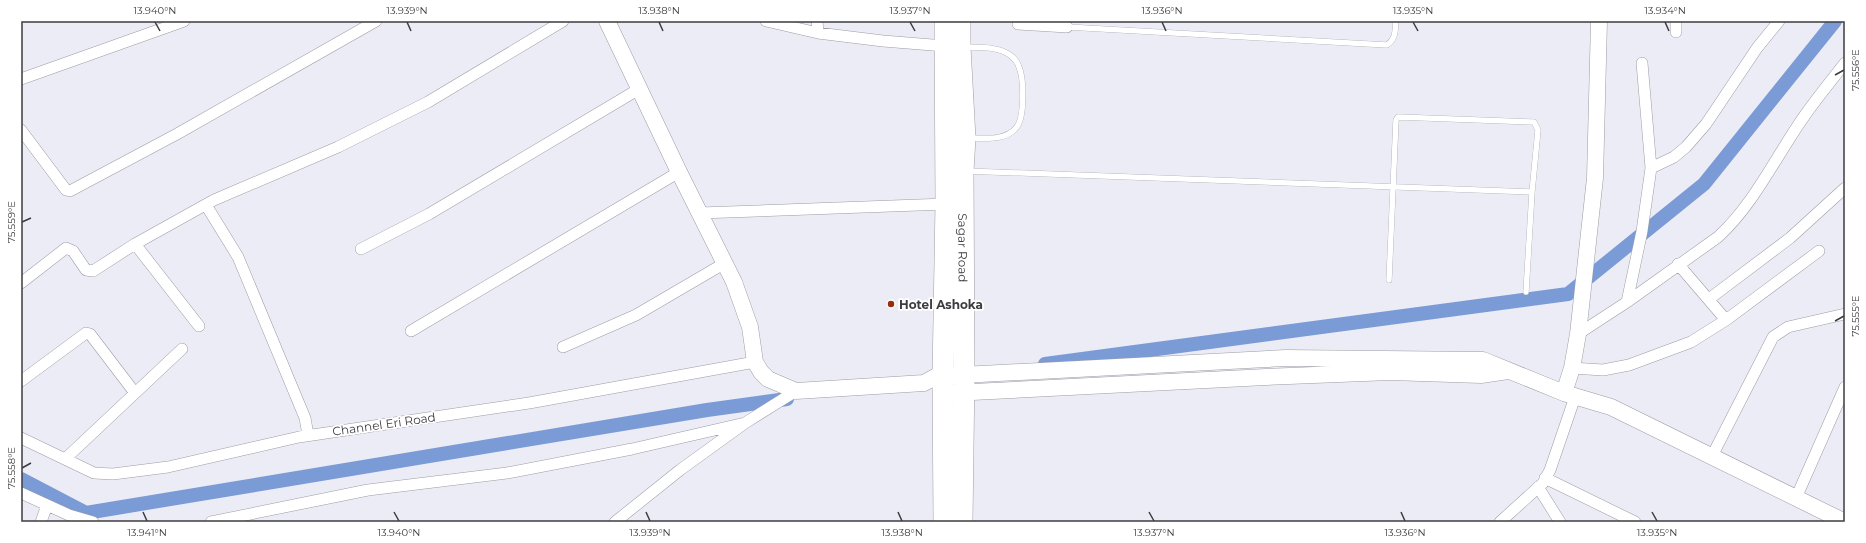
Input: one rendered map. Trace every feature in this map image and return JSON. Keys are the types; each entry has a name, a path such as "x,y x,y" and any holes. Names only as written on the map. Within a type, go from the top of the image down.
{"highway":[{"name":"Sagar Road","path":"944,522 954,384 955,170 953,46 945,21"},
{"name":"Sagar Road","path":"953,46 960,21"},
{"name":"Sagar Road","path":"955,170 946,204 962,522"}],"street":[{"path":"21,79 184,21"},
{"path":"21,130 66,190 70,191 184,130 376,21"},
{"path":"21,283 66,248 73,251 86,270 93,271 135,244 206,205 338,148 428,102 563,21"},
{"path":"607,21 639,90 734,282 750,327 755,362 761,372 768,379 796,391 924,384 931,390 954,384 1286,358 1483,360 1570,395 1611,407 1845,522"},
{"path":"766,21 818,33 883,41 953,46"},
{"path":"817,21 818,33"},
{"path":"1500,522 1538,487 1550,470 1570,395 1595,178 1598,21"},
{"path":"1651,168 1674,156 1686,147 1706,124 1757,48 1779,21"},
{"path":"1018,24 1067,28"},
{"path":"1578,334 1627,302 1678,264 1718,237 1734,221 1760,186 1803,118 1845,62"},
{"path":"1627,302 1642,231 1651,168 1642,63"},
{"path":"361,249 429,214 639,90"},
{"path":"411,331 679,172"},
{"path":"1709,299 1790,238 1845,188"},
{"path":"700,213 946,204"},
{"path":"206,205 238,257 305,418 308,435"},
{"path":"135,244 200,326"},
{"path":"1572,368 1603,370 1629,365 1690,342 1726,320 1819,251"},
{"path":"563,347 636,315 725,263"},
{"path":"1678,264 1726,320"},
{"path":"1712,456 1772,337 1788,327 1845,314"},
{"path":"21,381 86,333 90,334 136,393"},
{"path":"65,459 182,349"},
{"name":"Channel Eri Road","path":"21,438 94,472 113,474 168,467 308,435 529,404 755,362"},
{"path":"1796,498 1845,387"},
{"path":"616,522 680,470 746,423 796,391"},
{"path":"211,522 368,490 507,473 632,449 746,423"},
{"path":"1545,478 1635,522"},
{"path":"1538,487 1560,522"},
{"path":"21,493 47,506 92,522"},
{"path":"41,522 47,506"}],"lane":[{"path":"1067,28 1387,45 1393,41 1396,21"},
{"path":"953,46 993,49 1001,51 1015,60 1021,74 1022,109 1020,121 1017,127 1002,136 992,138 955,137"},
{"path":"1389,280 1396,120 1398,117 1534,122 1538,130 1532,192 1526,292"},
{"path":"955,170 1532,192"}],"waterway":[{"path":"1045,364 1568,294 1704,184 1835,21"},
{"path":"21,479 86,513 707,410 787,399"}],"place":[{"name":"Hotel Ashoka","path":"891,304"}]}
